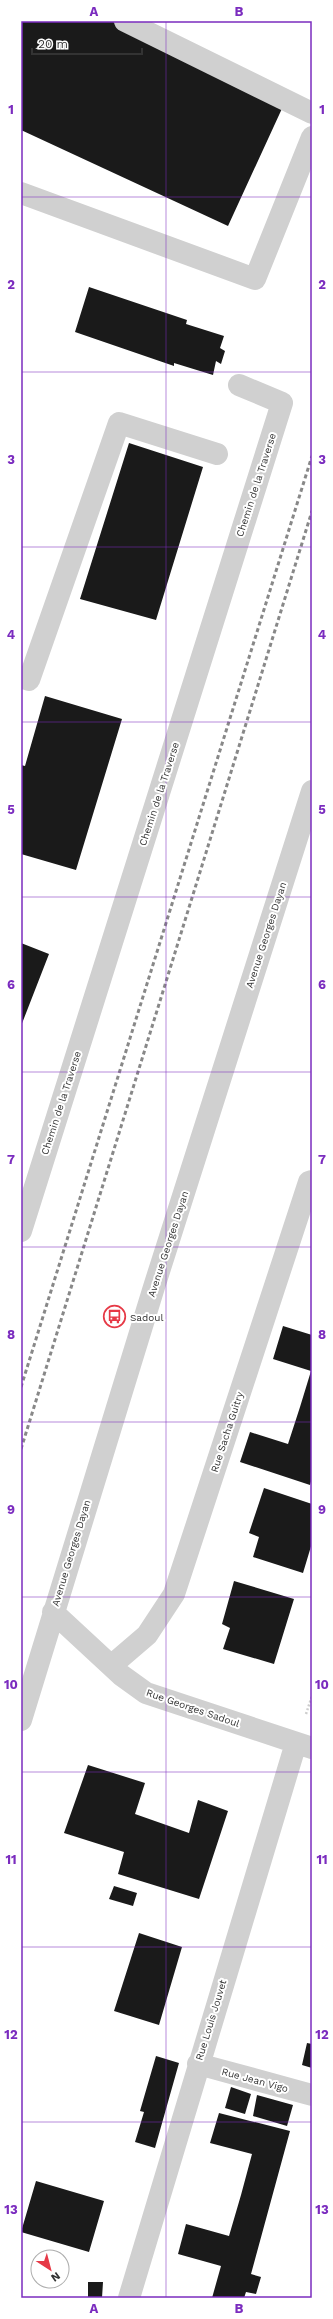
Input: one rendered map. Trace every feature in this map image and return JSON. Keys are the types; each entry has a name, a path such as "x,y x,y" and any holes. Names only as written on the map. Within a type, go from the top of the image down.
{"street":[{"path":"124,21 312,113"},
{"path":"21,192 255,279 312,137"},
{"name":"Chemin de la Traverse","path":"21,1231 282,402 239,385"},
{"path":"21,677 28,680 119,423 217,454"},
{"name":"Avenue Georges Dayan","path":"21,1720 52,1612 312,791"},
{"name":"Rue Sacha Guitry","path":"112,1666 147,1635 174,1594 309,1182 312,1180"},
{"name":"Rue Georges Sadoul","path":"52,1612 121,1675 146,1693 304,1745"},
{"name":"Rue Louis Jouvet","path":"129,2298 198,2064 304,1745"},
{"name":"Rue Jean Vigo","path":"198,2064 312,2095"}],"building":[{"path":"21,21 111,21 285,102 228,226 21,130"},
{"path":"89,287 187,320 186,324 224,336 220,348 225,351 221,364 216,361 213,375 174,363 174,366 75,332"},
{"path":"129,443 203,467 156,620 80,599"},
{"path":"45,696 122,719 76,870 21,854 21,765 25,766"},
{"path":"21,943 49,954 21,1026"},
{"path":"283,1326 312,1335 312,1478 310,1485 240,1462 250,1432 288,1444 300,1407 311,1371 273,1359"},
{"path":"264,1488 312,1504 312,1543 303,1573 253,1557 259,1537 249,1533"},
{"path":"234,1581 294,1599 274,1664 223,1649 230,1628 222,1624"},
{"path":"88,1765 145,1783 135,1814 189,1833 198,1800 228,1811 199,1899 118,1874 124,1852 64,1833"},
{"path":"114,1886 137,1893 133,1906 109,1899"},
{"path":"139,1933 182,1947 159,2025 114,2011"},
{"path":"307,2043 312,2044 312,2068 302,2065"},
{"path":"156,2056 179,2063 155,2148 135,2142 144,2112 140,2111"},
{"path":"231,2087 251,2094 245,2114 225,2108"},
{"path":"257,2095 293,2105 287,2126 253,2116"},
{"path":"219,2113 290,2131 251,2274 261,2277 256,2294 246,2292 244,2298 212,2298 221,2266 178,2254 186,2224 229,2236 241,2195 252,2154 210,2143"},
{"path":"36,2181 104,2201 89,2252 21,2232"},
{"path":"88,2282 103,2282 102,2298 88,2298"}],"railway":[{"path":"21,1387 312,456"},
{"path":"21,1449 312,511"}],"place":[{"name":"Sadoul","path":"115,1317"}]}
